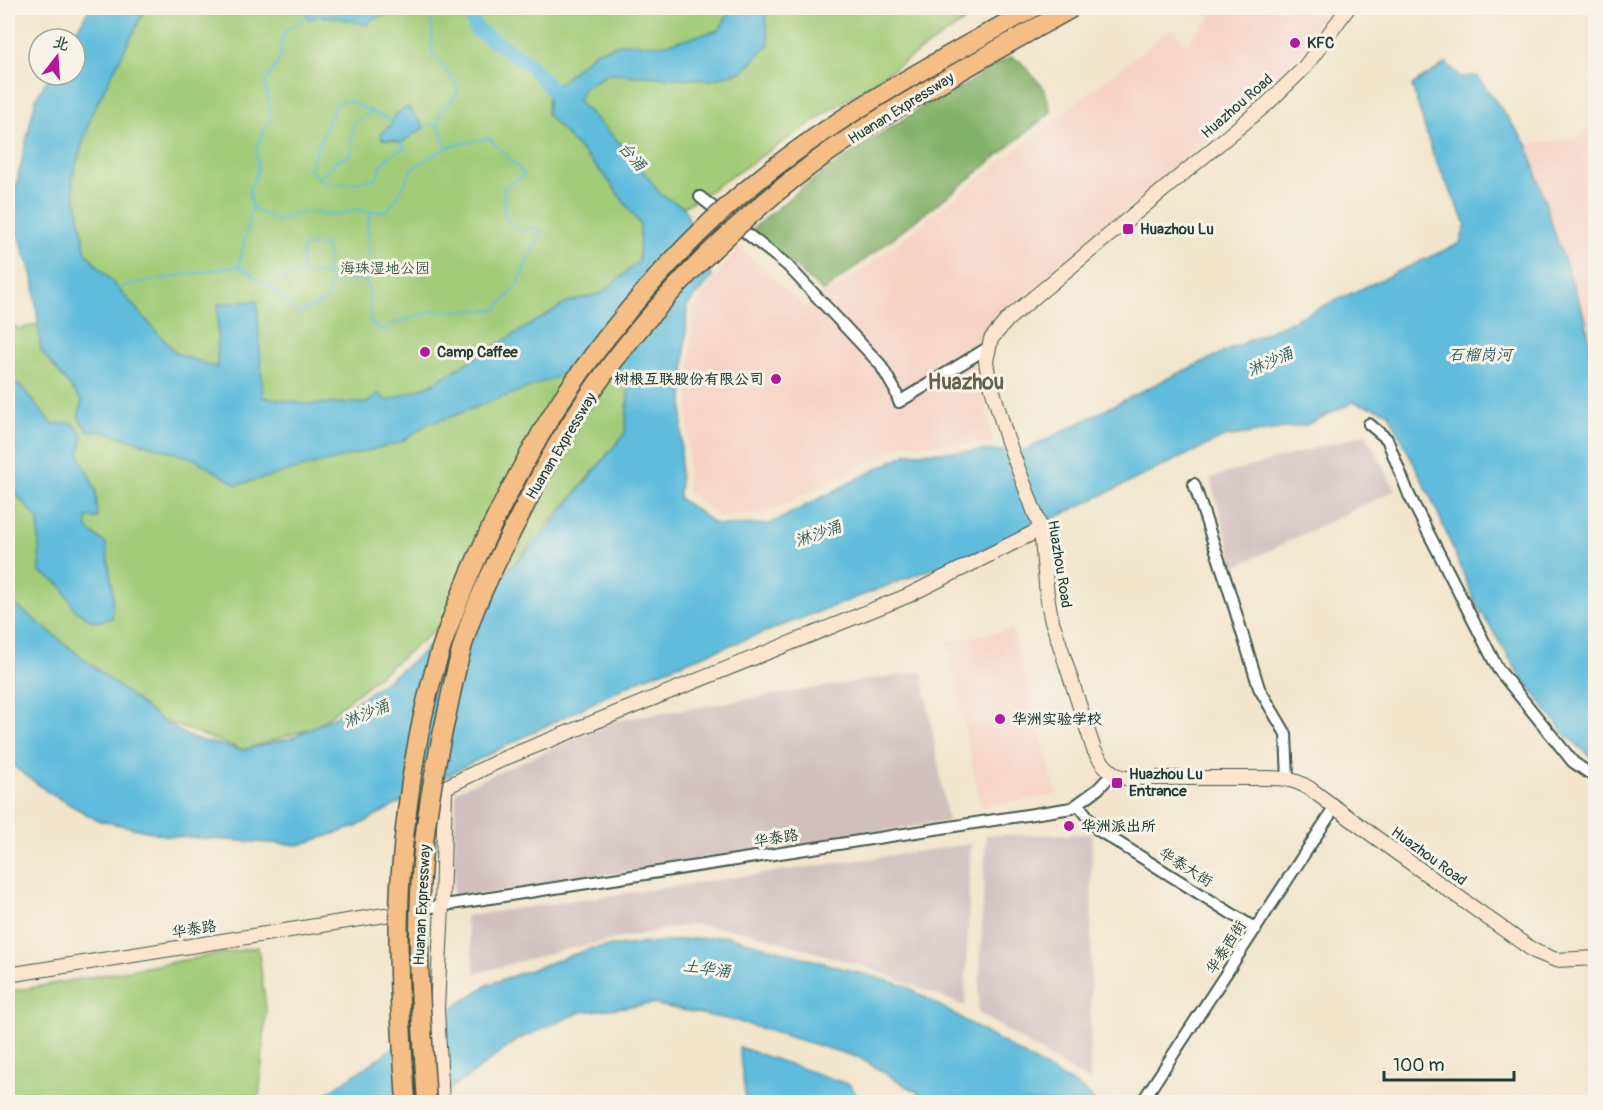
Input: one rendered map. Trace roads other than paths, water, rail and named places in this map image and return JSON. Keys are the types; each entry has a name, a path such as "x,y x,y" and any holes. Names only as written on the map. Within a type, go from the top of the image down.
{"highway":[{"name":"Huanan Expressway","path":"405,1102 398,983 399,906 413,777 421,730 433,675 464,586 483,543 537,440 594,353 619,322 680,253 729,206 770,171 852,112 1033,8"},
{"name":"Huanan Expressway","path":"427,1102 419,974 420,913 424,843 439,750 452,690 476,608 496,562 547,463 603,376 634,336 727,235 804,170 878,120 1072,8"}],"main road":[{"name":"Huazhou Road","path":"1348,8 1304,68 1268,103 1008,319 991,339 986,361 988,374 1007,439 1041,529 1051,618 1094,750 1112,774 1124,778 1288,779 1309,788 1534,951 1556,960 1596,958"},
{"path":"442,1102 437,1009 437,907 445,789 448,786 505,758 907,596 1041,529"},
{"name":"华泰路","path":"8,975 385,915"}],"street":[{"path":"700,197 787,265 880,364 899,402 989,347"},
{"path":"1369,424 1387,439 1409,495 1498,669 1573,762 1596,778"},
{"path":"1194,484 1259,688 1286,734 1288,779"},
{"name":"华泰路","path":"437,907 1072,808 1098,789 1112,774"},
{"name":"华泰大街","path":"1078,804 1098,830 1256,929"},
{"name":"华泰西街","path":"1142,1102 1335,807"}],"water":[{"name":"石榴岗河","path":"90,8 146,8 92,113 72,178 86,253 176,353 217,368 218,304 257,301 263,397 306,404 366,403 379,394 388,401 432,384 568,302 602,293 639,261 640,224 605,176 547,115 548,93 595,52 624,43 662,45 719,30 728,15 726,8 765,8 769,44 743,71 710,80 608,74 583,88 578,101 629,152 661,195 684,207 712,277 687,306 679,498 717,525 770,524 908,453 1026,450 1166,379 1460,243 1466,224 1433,155 1412,85 1446,63 1461,77 1477,76 1527,144 1556,237 1586,321 1595,380 1595,760 1565,734 1521,677 1475,602 1435,506 1388,412 1353,402 1306,425 1224,437 1008,540 641,679 463,767 356,827 299,845 169,836 97,820 48,792 8,762 8,599 161,720 191,738 243,750 291,738 338,715 413,661 537,542 625,433 629,384 602,360 429,423 401,442 237,485 195,459 101,431 88,431 78,417 82,401 41,351 33,276 10,213 36,98 43,87 87,87 87,27 78,27"},
{"path":"308,8 399,8 399,11 372,19 367,25 323,16 309,19 306,12"},
{"path":"408,107 425,128 401,143 382,139 381,133 391,125 395,115"},
{"path":"8,384 19,384 52,424 72,423 83,436 79,454 96,491 98,518 87,518 87,529 106,544 113,592 112,618 95,622 75,610 61,585 40,572 38,519 8,485"},
{"name":"土华涌","path":"727,936 906,986 1085,1091 1095,1102 933,1102 860,1058 736,1021 652,1004 581,1012 519,1039 461,1082 429,1102 314,1102 487,985 592,948"},
{"path":"739,1047 850,1085 861,1102 746,1102"}],"waterway":[{"path":"408,8 426,14 432,23 432,53 456,84 458,93 439,117 440,129 447,147"},
{"name":"台涌","path":"469,8 476,29 528,63 565,105"},
{"path":"239,265 252,208 249,191 258,170 256,149 271,115 265,83 281,58 281,41 286,30 310,15"},
{"path":"393,121 346,100 336,103 309,169 325,185 376,178 387,158 406,148 401,143"},
{"path":"320,178 337,160 351,155 354,123 372,112"},
{"path":"425,128 431,123 437,126"},
{"path":"117,289 129,284 239,266 269,286 284,277 316,273 343,281 364,279 370,292 370,321 381,331 393,324 431,311 496,310 518,285 527,261 543,232 534,227 519,231 504,216 504,187 525,175 489,138 447,147 413,168 387,211 371,212 359,209 339,215 306,211 277,221 252,208"},
{"path":"366,282 370,264 368,230 371,212"},
{"path":"301,275 303,246 326,245 327,276"},
{"path":"269,286 298,314 327,300 332,278"}],"place":[{"name":"KFC","path":"1295,43"},
{"name":"Huazhou Lu","path":"1128,229"},
{"name":"Camp Caffee","path":"425,352"},
{"name":"树根互联股份有限公司","path":"776,379"},
{"name":"华洲实验学校","path":"1000,719"},
{"name":"Huazhou Lu Entrance","path":"1117,783"},
{"name":"华洲派出所","path":"1069,826"}],"district":[{"name":"Huazhou","path":"966,382"}],"park label":[{"name":"海珠湿地公园","path":"385,268"}],"water label":[{"name":"淋沙涌","path":"1270,361"},
{"name":"淋沙涌","path":"818,533"},
{"name":"淋沙涌","path":"366,713"}]}
